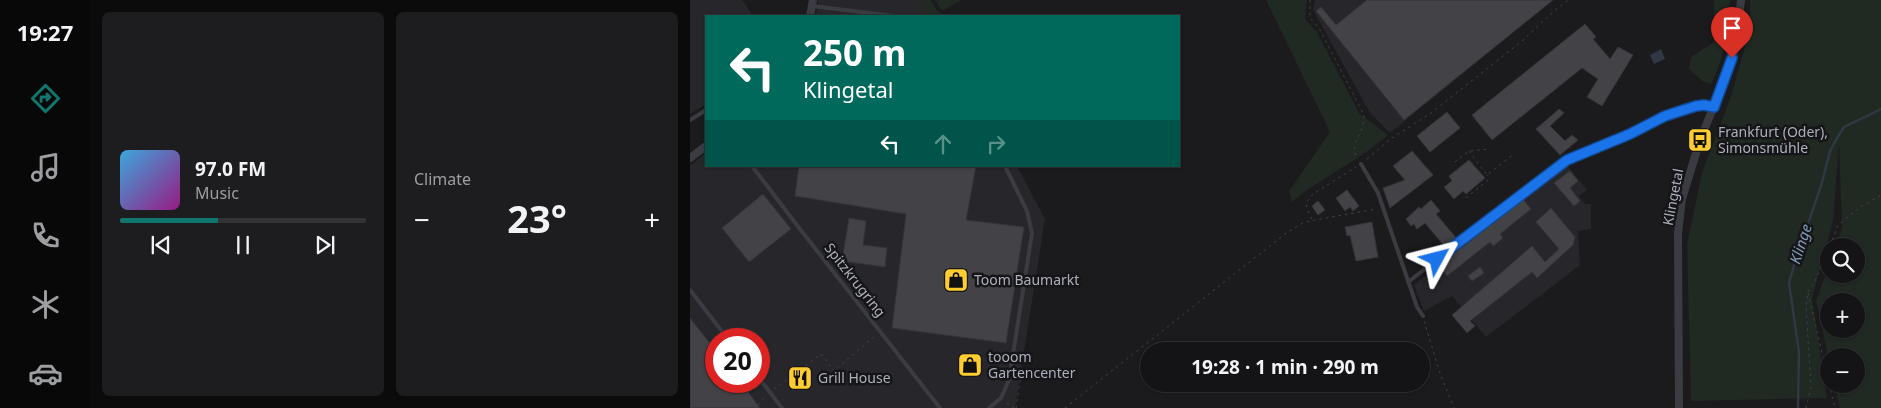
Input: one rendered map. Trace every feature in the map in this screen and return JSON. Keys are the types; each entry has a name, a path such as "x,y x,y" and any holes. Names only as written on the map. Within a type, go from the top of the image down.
{"street":[{"name":"Klingetal","path":"1679,408 1679,225 1682,199 1691,166 1728,72 1736,45 1741,0"},
{"path":"690,158 705,147"}],"lane":[{"path":"812,3 888,15"},
{"path":"1408,282 1567,160 1630,134 1665,116 1696,106 1714,107"},
{"path":"690,120 705,111"},
{"path":"1361,164 1378,193 1408,282 1422,316"},
{"name":"Spitzkrugring","path":"753,167 940,408"},
{"path":"989,408 1001,398 1009,380 1032,233 1026,211 1005,167"},
{"path":"690,290 719,327"},
{"path":"770,392 782,408"}],"path":[{"path":"1310,0 1310,18 1319,28 1364,115 1362,129 1354,145 1355,154 1361,164"},
{"path":"1313,220 1307,210 1306,203 1313,194 1361,164 1389,140 1431,113 1507,53 1568,0"},
{"path":"1454,162 1469,151 1489,149"},
{"path":"1466,198 1488,180 1487,175 1469,151"},
{"path":"1487,175 1515,153"},
{"path":"1833,238 1838,225 1859,208 1881,195"},
{"path":"1065,408 1285,234 1304,222 1383,207"},
{"path":"1806,408 1811,387 1806,306 1808,292 1820,269"},
{"path":"1808,292 1821,348"},
{"path":"1422,316 1441,376 1454,408"},
{"path":"770,392 820,354 834,371 880,332"},
{"path":"1001,398 1015,408 1021,376 1010,373"},
{"path":"758,405 769,393"},
{"path":"1831,393 1834,408"}],"shaded area":[{"path":"690,0 742,0 752,15 705,15 705,105 690,114"},
{"path":"818,0 924,0 942,15 816,15"},
{"path":"919,0 931,0 939,15 927,13"},
{"path":"935,0 962,0 942,11"},
{"path":"1266,0 1307,0 1305,19 1317,32 1359,113 1388,135 1365,153 1304,192 1292,202 1289,191 1330,132"},
{"path":"1315,0 1553,0 1390,133 1370,113 1313,10"},
{"path":"1714,0 1730,0 1723,54 1711,84 1702,81 1689,69 1691,57 1714,42"},
{"path":"1750,0 1881,0 1881,408 1840,408 1836,393 1865,393 1865,348 1827,348 1824,338 1865,338 1865,293 1820,293 1820,319 1816,301 1822,283 1865,283 1865,238 1839,238 1842,228 1839,145 1833,221 1828,238 1820,238 1820,269 1812,298 1820,351 1820,393 1826,393 1827,398 1691,401 1687,244 1702,173 1731,96 1750,29"},
{"path":"705,154 705,167 1018,167 1045,219 1015,408 690,408 690,166"},
{"path":"1566,164 1587,190 1579,196 1585,204 1591,204 1591,229 1578,231 1580,265 1486,337 1452,296 1424,311 1414,285"}],"water":[{"path":"1661,49 1665,59 1654,64 1650,55"}],"building":[{"path":"1367,0 1553,0 1404,120 1316,11 1321,7 1336,25"},
{"path":"1585,24 1596,37 1593,39 1610,59 1618,47 1633,55 1602,106 1587,97 1598,79 1582,68 1492,140 1472,115"},
{"path":"1559,109 1564,113 1550,126 1565,141 1572,135 1578,140 1560,155 1536,129"},
{"path":"1447,112 1460,128 1430,152 1417,136"},
{"path":"1412,151 1433,175 1390,208 1383,188 1405,180 1393,166"},
{"path":"1469,160 1485,178 1466,194 1463,191 1454,199 1444,187 1452,181 1449,176"},
{"path":"799,167 976,167 966,220 1024,227 1006,343 892,328 906,214 795,196"},
{"path":"1570,171 1578,181 1570,188 1580,201 1574,206 1554,183"},
{"path":"1347,190 1359,206 1353,211 1350,207 1345,211 1336,198"},
{"path":"763,194 791,229 749,262 722,228"},
{"path":"1523,199 1531,209 1500,234 1503,238 1493,246 1490,242 1447,276 1439,266 1462,245 1463,247"},
{"path":"1431,200 1440,211 1436,214 1457,239 1446,248 1425,223 1417,229 1414,224 1411,226 1406,219 1419,207 1421,209"},
{"path":"1318,201 1325,210 1318,215 1312,206"},
{"path":"1551,208 1575,237 1573,245 1537,278 1532,272 1470,321 1475,326 1467,333 1452,315 1532,246 1545,262 1559,249 1536,222"},
{"path":"849,218 866,221 863,245 887,248 885,267 842,261"},
{"path":"1372,222 1378,257 1356,261 1350,235 1347,236 1345,227"},
{"path":"1480,267 1484,273 1472,281 1468,276"},
{"path":"690,318 705,337 705,393 749,393 760,408 690,408"}],"waterway":[{"name":"Klinge","path":"1798,408 1799,352 1789,283 1821,186 1830,151 1844,127 1881,109"}],"place":[{"name":"Frankfurt (Oder), Simonsmühle","path":"1700,140"},
{"name":"Toom Baumarkt","path":"956,280"},
{"name":"tooom Gartencenter","path":"970,365"},
{"name":"Grill House","path":"800,378"}],"route":[{"path":"1437,259 1567,160 1630,134 1665,116 1696,106 1714,107 1732,58"}]}
